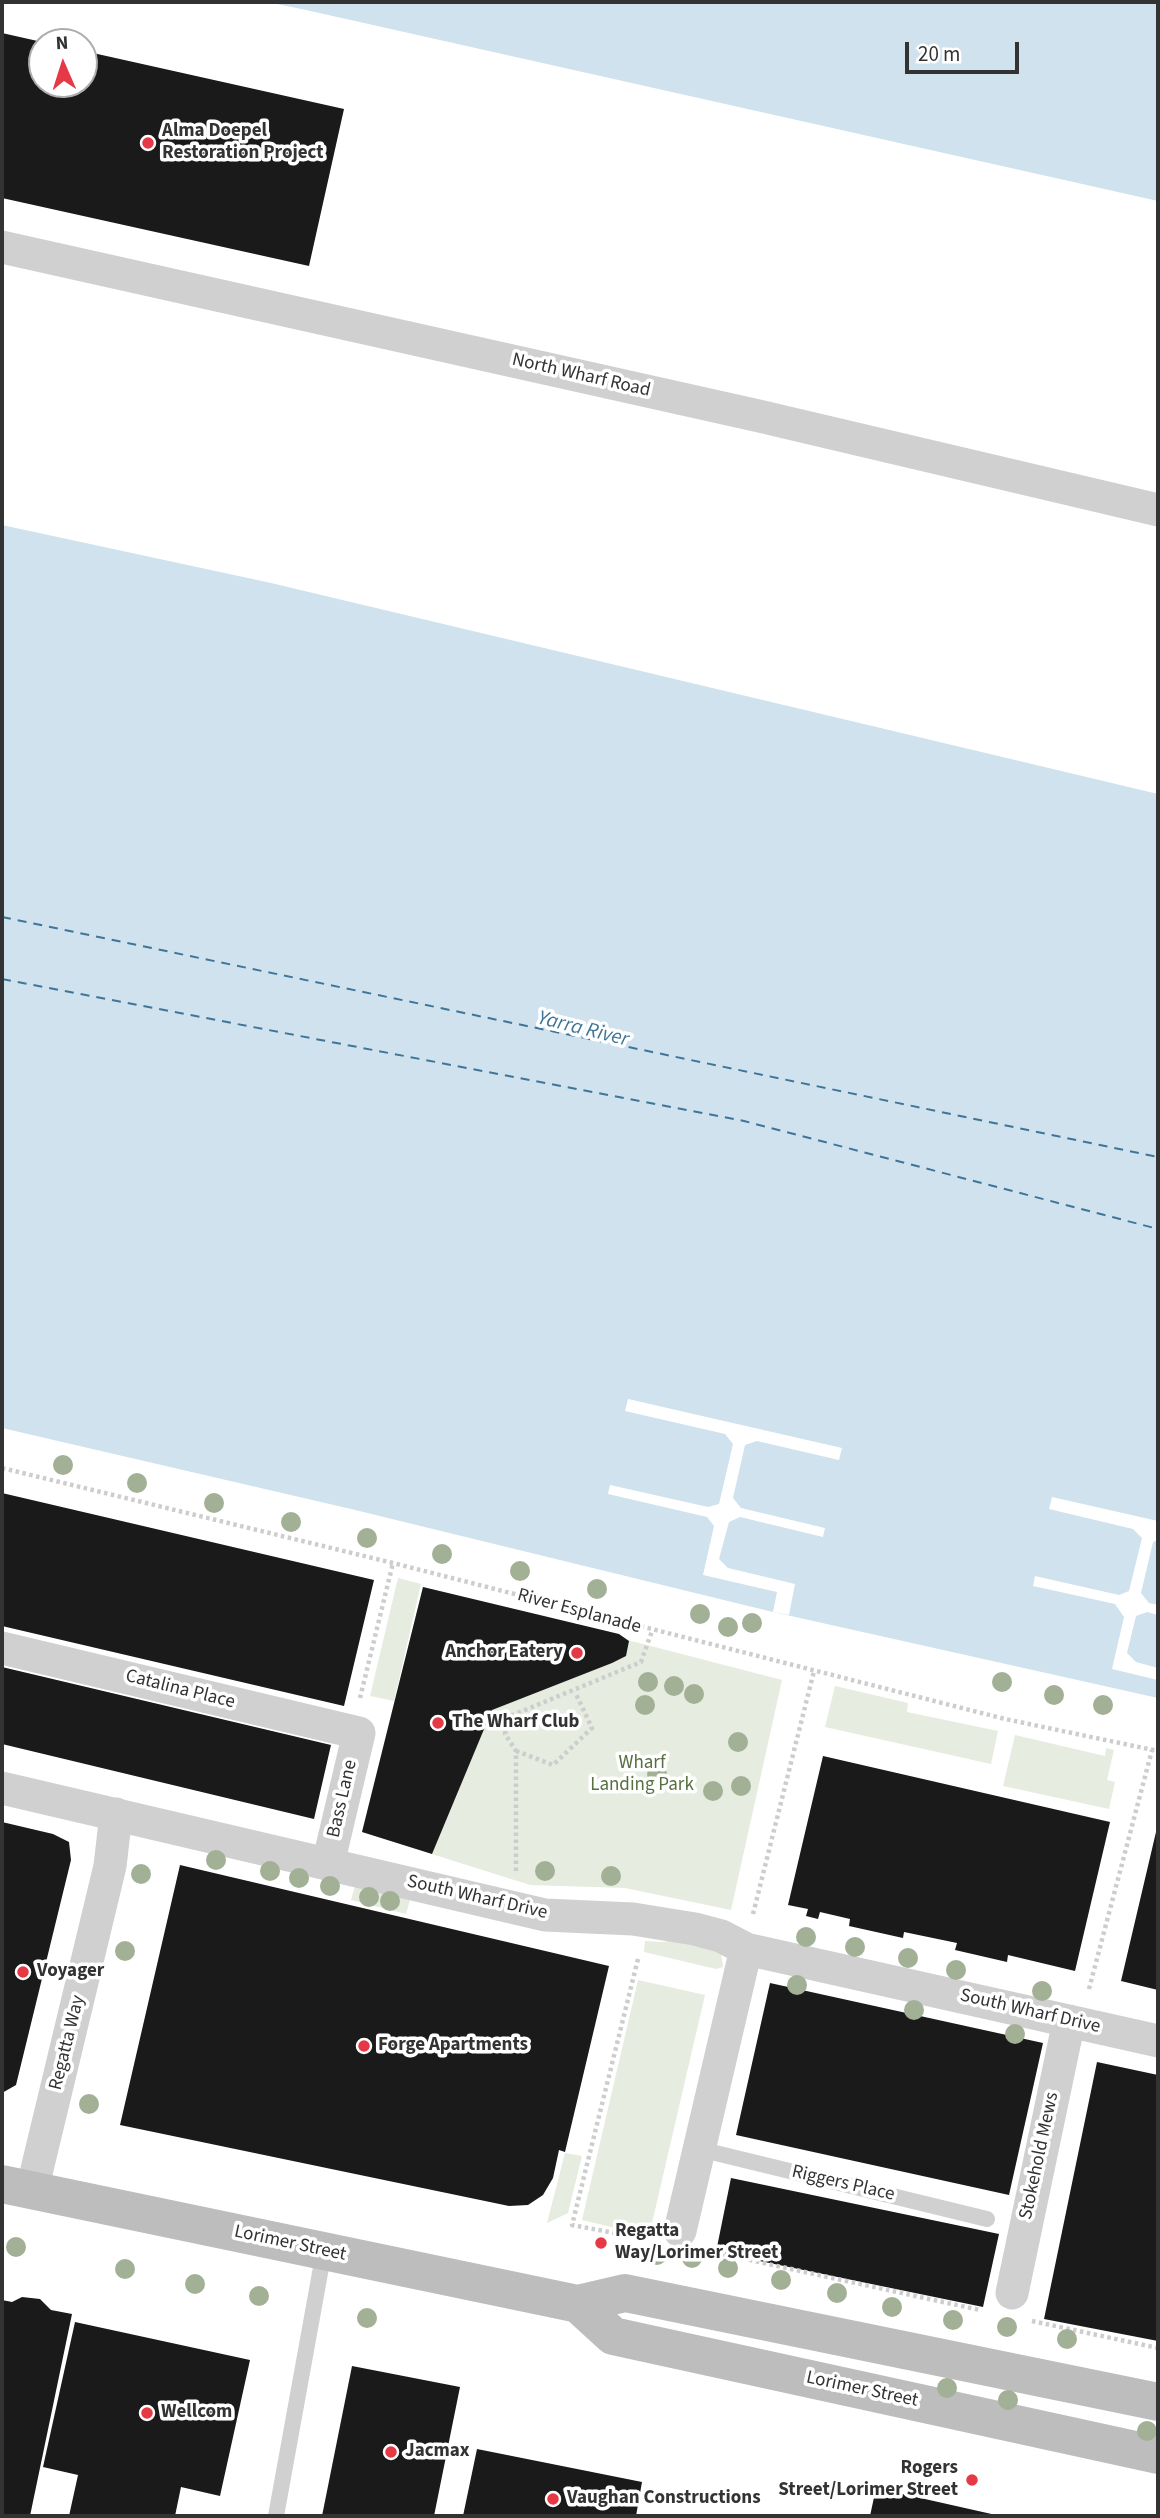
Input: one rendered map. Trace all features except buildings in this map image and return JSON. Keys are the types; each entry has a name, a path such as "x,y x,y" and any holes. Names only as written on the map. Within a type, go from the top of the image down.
{"main road":[{"name":"Lorimer Street","path":"17,2187 578,2304 625,2293 1158,2402"},
{"name":"Lorimer Street","path":"578,2304 613,2336 1158,2455"}],"street":[{"name":"North Wharf Road","path":"2,247 759,416 1158,510"},
{"name":"Catalina Place","path":"2,1648 359,1733"},
{"name":"Bass Lane","path":"328,1864 359,1733"},
{"name":"South Wharf Drive","path":"2,1788 545,1915 654,1921 721,1936 746,1949 1158,2041"},
{"name":"Regatta Way","path":"17,2187 110,1866 116,1814"},
{"path":"680,2241 746,1949"},
{"name":"Stokehold Mews","path":"1000,2302 1069,2021"}],"lane":[{"name":"Riggers Place","path":"699,2149 987,2218"},
{"path":"276,2516 324,2251"}],"path":[{"name":"River Esplanade","path":"2,1468 393,1563 1005,1719 1155,1750"},
{"path":"359,1733 360,1697 393,1563"},
{"path":"516,1907 516,1751 505,1734 508,1717 575,1692 641,1662 652,1630"},
{"path":"746,1949 814,1671"},
{"path":"516,1751 553,1765 592,1728 575,1692"},
{"path":"1069,2021 1086,1998 1155,1750"},
{"path":"638,1959 572,2225 680,2241 1000,2302"},
{"path":"1026,2331 1028,2320 1158,2348"}],"green space":[{"path":"398,1578 421,1584 394,1701 370,1696"},
{"name":"Wharf Landing Park","path":"423,1587 782,1680 731,1910 625,1888 530,1885 362,1832"},
{"path":"835,1686 908,1703 907,1712 998,1731 991,1764 825,1727"},
{"path":"1015,1735 1105,1756 1106,1748 1114,1750 1107,1780 1115,1782 1109,1809 1003,1786"},
{"path":"355,1886 410,1900 406,1914 351,1900"},
{"path":"681,1937 721,1953 723,1967 716,1969 644,1952 645,1941 664,1942"},
{"path":"638,1980 705,1995 649,2236 582,2220"},
{"path":"565,2153 582,2156 568,2213 547,2223"}],"water":[{"path":"267,2 1158,2 1158,201 306,10"},
{"name":"Yarra River","path":"2,525 271,583 1158,794 1158,1698 773,1612 351,1509 2,1428"}],"pier":[{"path":"628,1399 842,1448 839,1460 757,1441 745,1445 733,1498 741,1508 825,1528 823,1537 740,1517 729,1522 719,1559 728,1568 795,1584 789,1615 773,1612 777,1592 703,1575 714,1526 707,1517 608,1494 610,1485 708,1507 719,1504 733,1444 725,1434 625,1411"},
{"path":"1052,1497 1158,1521 1158,1540 1153,1542 1141,1593 1149,1603 1158,1605 1158,1615 1147,1612 1136,1616 1127,1653 1136,1662 1158,1668 1158,1680 1112,1669 1124,1617 1115,1604 1033,1586 1035,1576 1119,1595 1129,1591 1142,1538 1133,1529 1049,1509"}],"ferry route":[{"path":"2,917 1158,1157"},
{"path":"2,979 744,1121 1158,1229"}],"place":[{"name":"Alma Doepel Restoration Project","path":"148,143"},
{"name":"Anchor Eatery","path":"577,1653"},
{"name":"The Wharf Club","path":"438,1723"},
{"name":"Voyager","path":"23,1972"},
{"name":"Forge Apartments","path":"364,2046"},
{"name":"Regatta Way/Lorimer Street","path":"601,2243"},
{"name":"Wellcom","path":"147,2413"},
{"name":"Jacmax","path":"391,2452"},
{"name":"Rogers Street/Lorimer Street","path":"972,2480"},
{"name":"Vaughan Constructions","path":"553,2499"}]}
